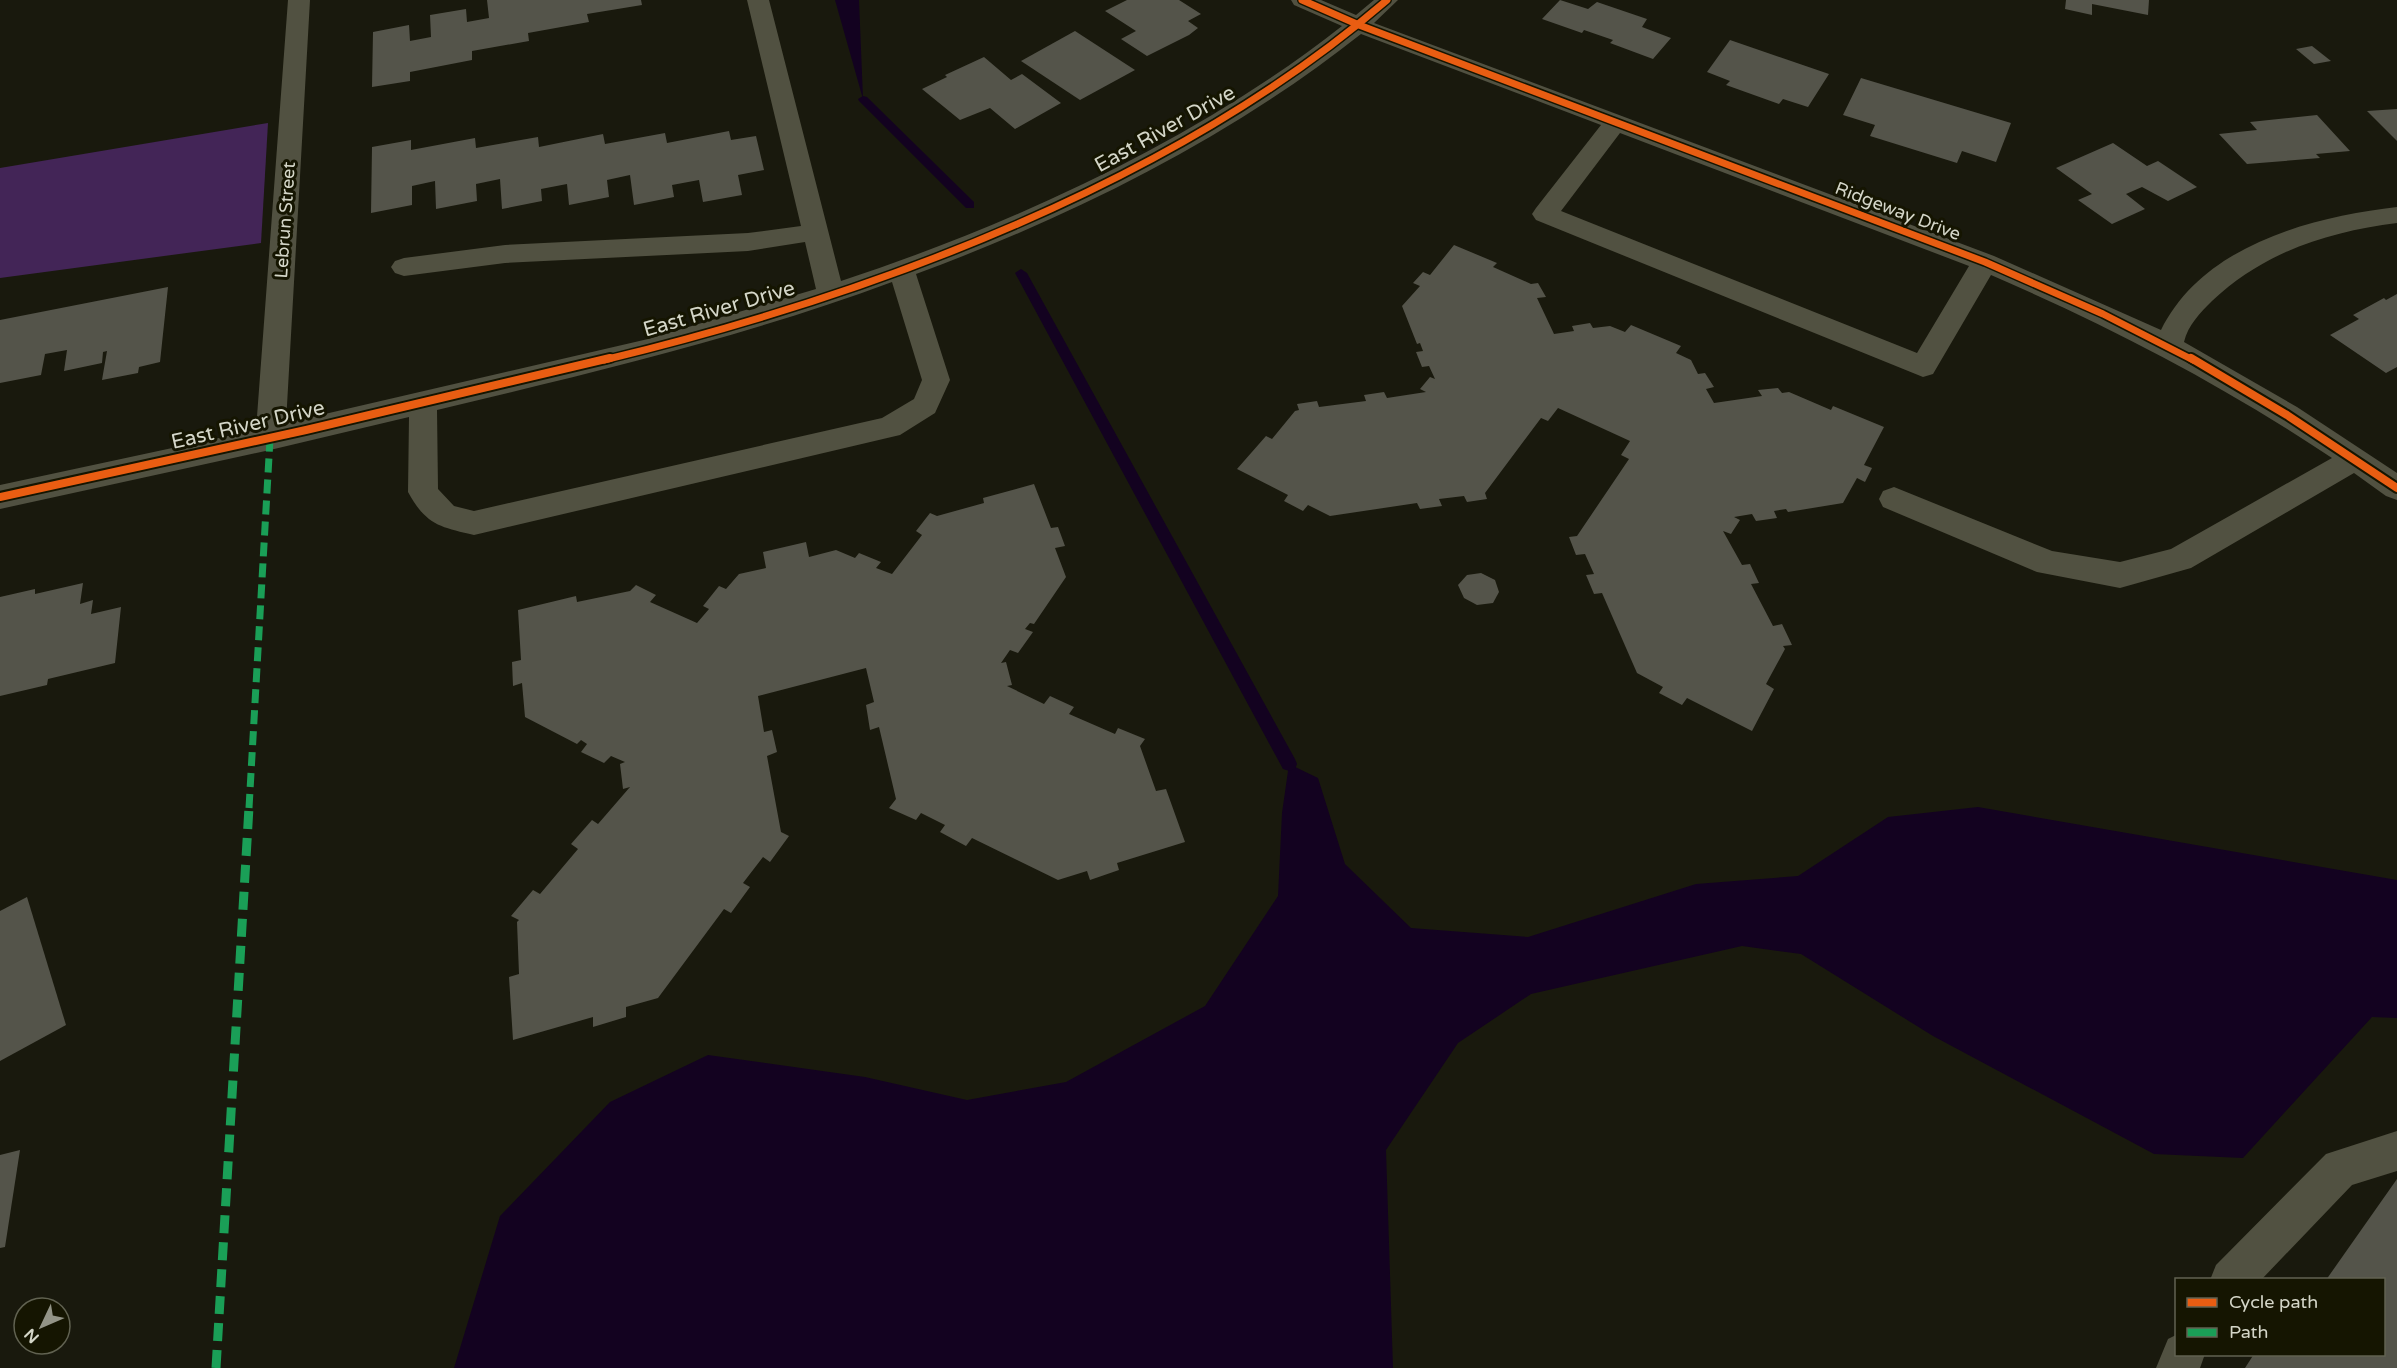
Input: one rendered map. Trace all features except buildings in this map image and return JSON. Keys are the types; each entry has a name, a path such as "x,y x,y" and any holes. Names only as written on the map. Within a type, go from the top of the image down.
{"street":[{"name":"Lebrun Street","path":"270,439 299,0"},
{"path":"758,0 831,294"},
{"name":"Ridgeway Drive","path":"1302,0 1359,24 1985,262 2071,298 2170,347 2228,379 2397,488"},
{"name":"East River Drive","path":"0,497 270,439 668,344 902,270 1005,229 1090,190 1207,129 1281,83 1387,0"},
{"path":"1616,122 1545,214 1923,367 1985,262"},
{"path":"2170,347 2170,338 2190,306 2226,273 2272,246 2312,231 2371,218 2397,215"},
{"path":"404,267 505,254 748,242 816,232"},
{"path":"423,402 423,492 444,516 474,523 890,427 925,406 936,380 902,270"},
{"path":"1894,499 2048,563 2120,574 2180,559 2355,459"},
{"path":"2233,1278 2340,1168 2397,1150"}],"shaded area":[{"path":"835,0 859,0 863,99"},
{"path":"268,123 261,243 0,278 0,168"},
{"path":"1289,764 1318,778 1345,864 1411,928 1528,937 1696,884 1798,876 1888,817 1978,807 2397,880 2397,1018 2372,1017 2243,1158 2154,1154 1933,1036 1801,954 1742,946 1531,994 1458,1043 1386,1150 1393,1368 454,1368 500,1216 610,1102 708,1055 865,1077 967,1100 1066,1082 1205,1006 1278,896 1282,813"}],"waterway":[{"path":"863,99 970,205"},
{"path":"1021,273 1289,764"}],"marked path":[{"path":"216,1368 270,439"}],"cycle path":[{"path":"1302,0 1359,25 1985,262 2056,293 2149,336 2230,380 2315,432 2397,488"},
{"path":"0,497 306,430 626,355 733,325 856,286 1035,215 1094,188 1182,141 1244,106 1303,67 1387,0"}]}
